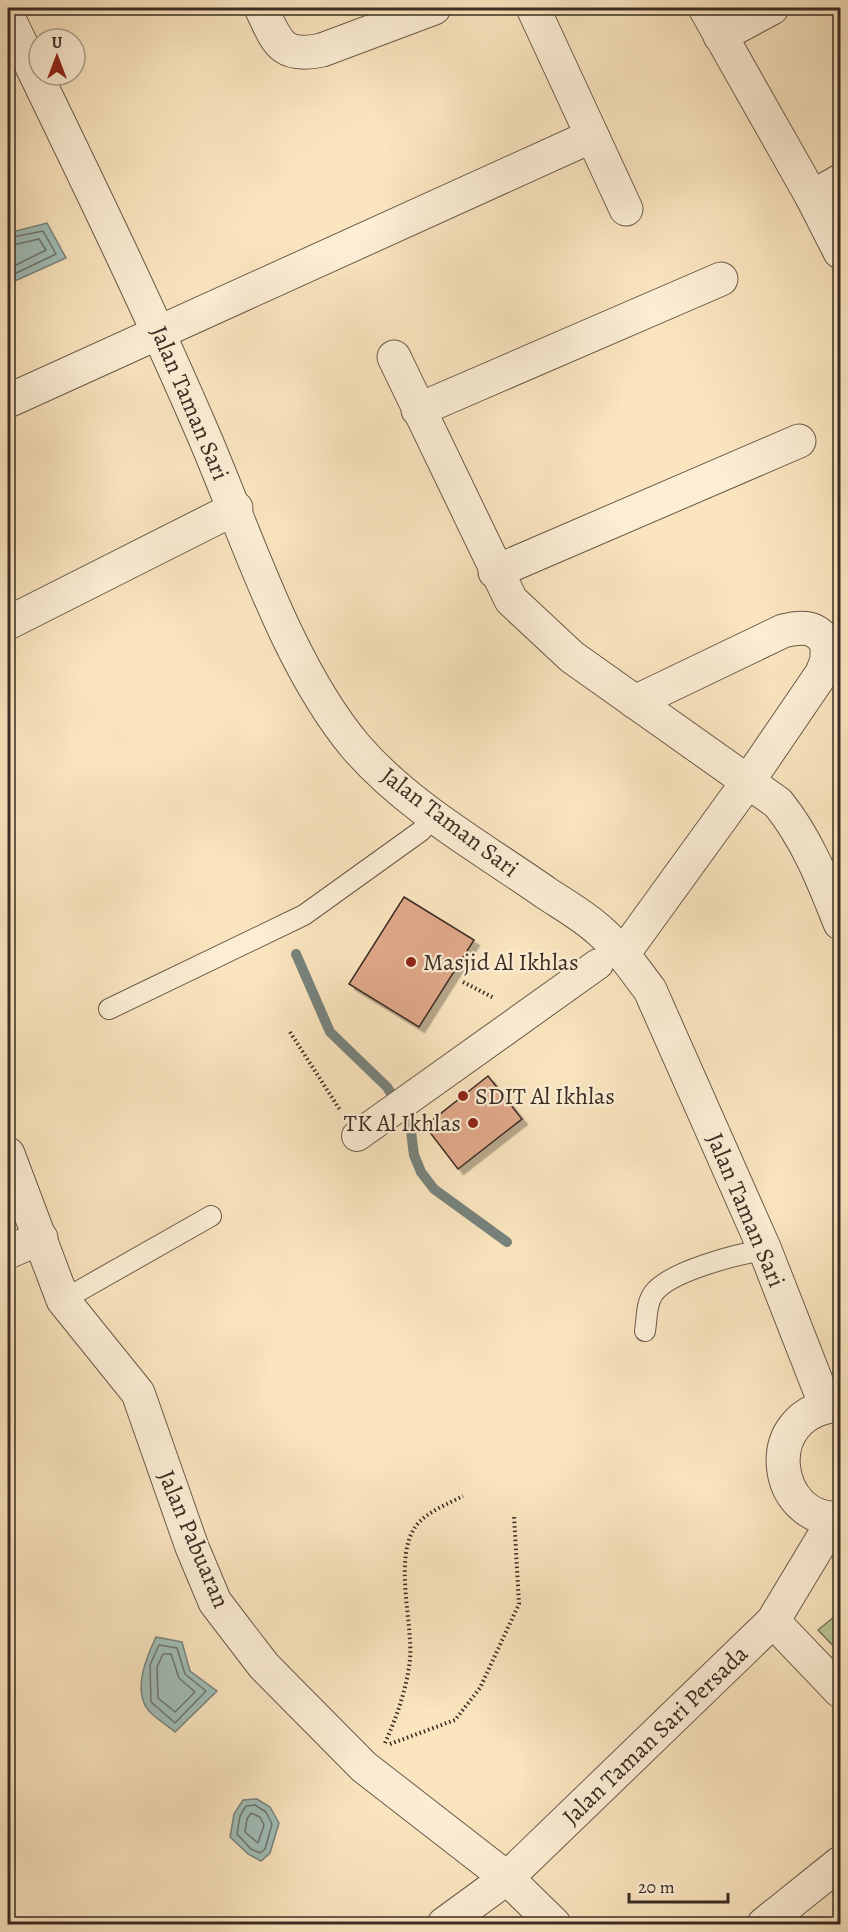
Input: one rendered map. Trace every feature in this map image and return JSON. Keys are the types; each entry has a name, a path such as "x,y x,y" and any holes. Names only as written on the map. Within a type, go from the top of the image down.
{"street":[{"path":"261,8 277,42 287,51 304,54 322,50 434,8"},
{"path":"533,8 626,209"},
{"path":"705,8 812,197 840,252"},
{"path":"720,36 772,8"},
{"name":"Jalan Taman Sari","path":"8,17 159,332 236,508 275,609 315,686 356,746 393,783 434,815 599,929 610,959 650,990 833,1405"},
{"path":"8,402 592,136"},
{"path":"812,197 840,181"},
{"path":"418,410 721,279"},
{"path":"394,357 510,600 547,637 778,803 794,822 811,852 840,923"},
{"path":"495,572 799,441"},
{"path":"8,623 236,508"},
{"path":"357,1136 610,959 831,670 828,652 822,636 815,630 795,628 783,631 635,702"},
{"name":"Jalan Pabuaran","path":"8,1154 63,1300 138,1393 215,1602 264,1666 364,1767 507,1878 554,1924"},
{"path":"8,1252 41,1238"},
{"path":"833,1405 807,1413 793,1428 784,1446 782,1466 788,1485 799,1502 816,1513 838,1518"},
{"name":"Jalan Taman Sari Persada","path":"444,1924 507,1878 773,1621 838,1518"},
{"path":"773,1621 840,1691"},
{"path":"764,1924 840,1863"}],"lane":[{"path":"110,1009 304,915 421,831 434,815"},
{"path":"63,1300 211,1216"},
{"path":"645,1331 648,1307 653,1294 664,1285 694,1269 725,1258 765,1250"}],"path":[{"path":"290,1032 357,1136"},
{"path":"463,1496 433,1513 416,1526 409,1546 405,1591 410,1658 398,1714 384,1746 455,1720 480,1688 519,1604 514,1516"}],"green space":[{"path":"840,1612 840,1653 818,1630"}],"water":[{"path":"47,223 66,258 8,284 8,233"},
{"path":"156,1637 182,1642 190,1671 217,1691 175,1732 146,1707 141,1690 143,1671"},
{"path":"257,1799 270,1807 279,1823 270,1853 261,1861 248,1854 230,1837 234,1814 243,1800"}],"building":[{"name":"Masjid Al Ikhlas","path":"404,897 474,940 419,1027 349,984"},
{"name":"TK Al Ikhlas","path":"488,1076 522,1119 458,1169 425,1126"}],"waterway":[{"path":"296,954 330,1032 387,1087 410,1124 414,1155 421,1172 434,1189 507,1242"}],"place":[{"name":"Masjid Al Ikhlas","path":"411,962"},
{"name":"SDIT Al Ikhlas","path":"463,1096"},
{"name":"TK Al Ikhlas","path":"473,1123"}]}
